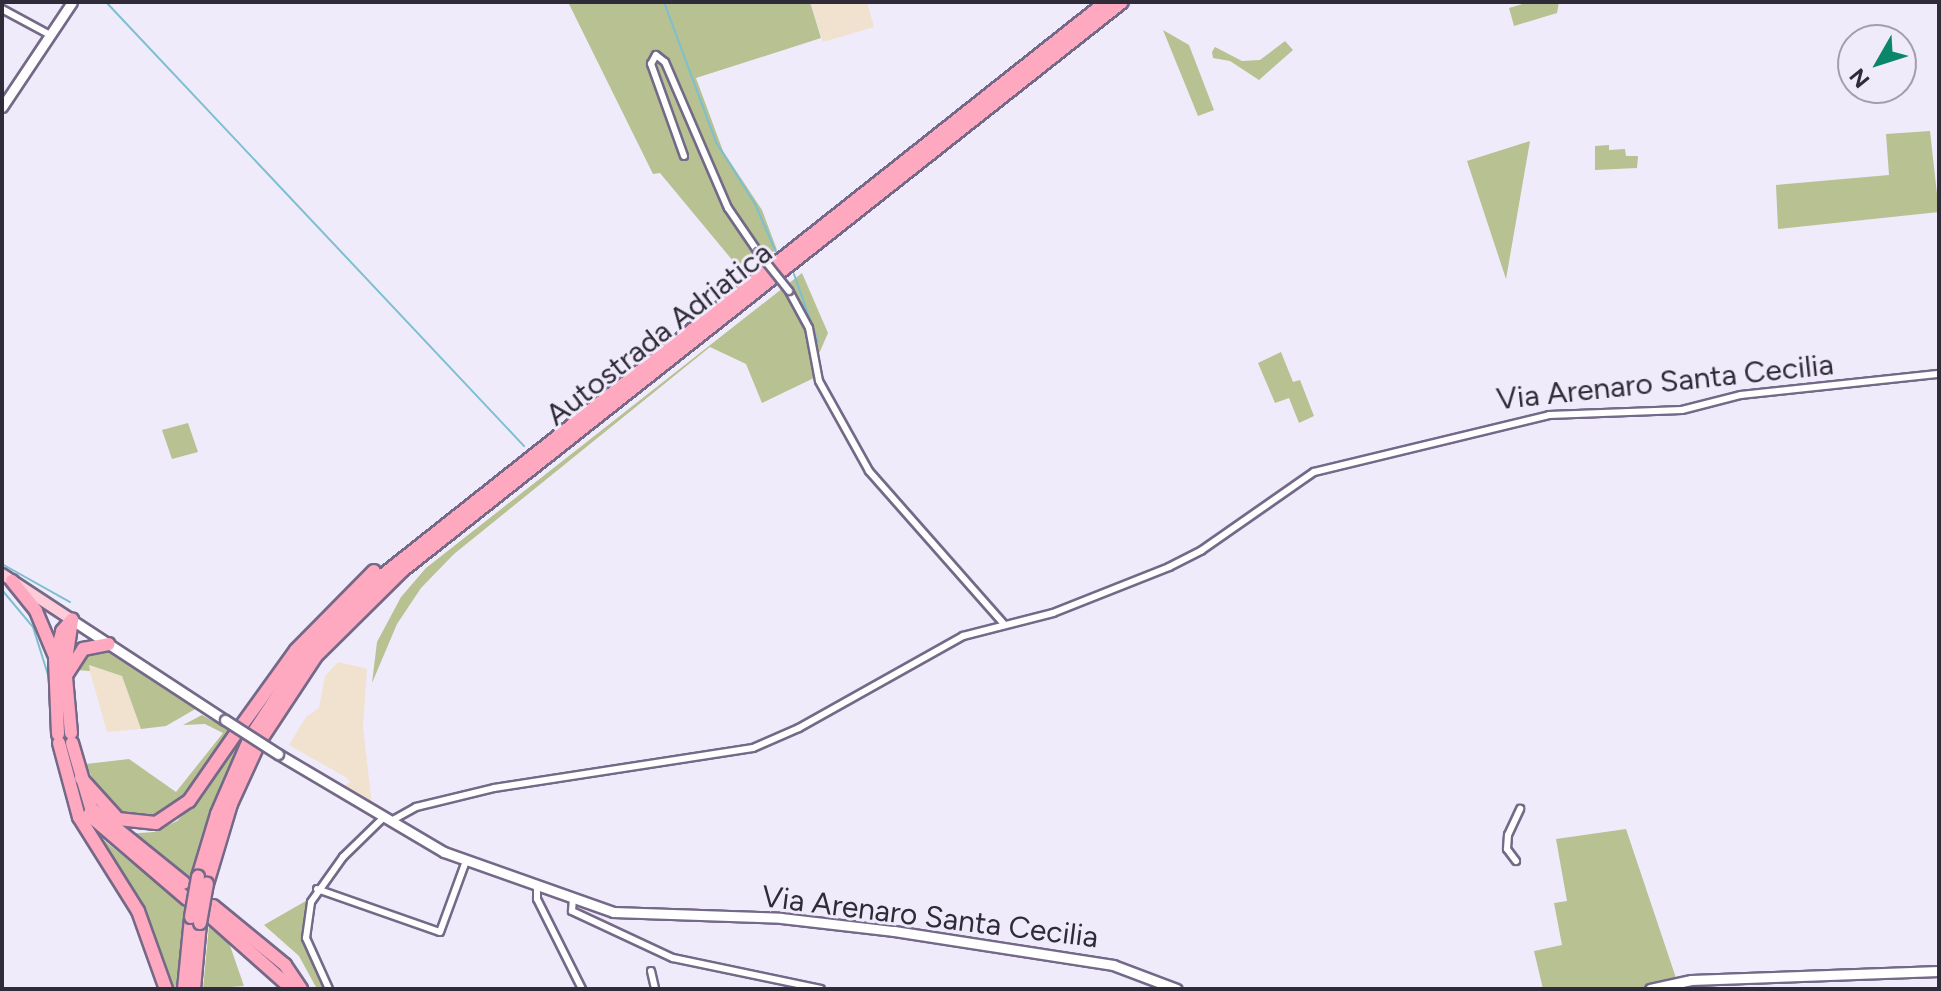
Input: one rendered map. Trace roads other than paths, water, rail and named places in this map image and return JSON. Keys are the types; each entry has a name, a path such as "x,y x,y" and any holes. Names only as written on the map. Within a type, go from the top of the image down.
{"highway":[{"name":"Autostrada Adriatica","path":"197,989 202,955 197,948 204,916 202,881 223,796 250,735 325,631 378,579 467,506 1106,2"},
{"name":"Autostrada Adriatica","path":"250,735 316,656 395,576 1122,2"},
{"path":"7,578 42,621 55,658 67,778 83,825 143,923 166,989"},
{"path":"55,658 62,631 72,620"},
{"path":"72,620 65,738 96,814 184,883"},
{"path":"67,674 83,649 109,644"},
{"path":"81,778 118,819 156,823 189,801 250,735"},
{"path":"67,778 101,830 187,899"},
{"name":"Autostrada Adriatica","path":"184,989 204,916"},
{"path":"204,916 292,989"},
{"path":"204,916 285,965 301,989"}],"main road":[{"path":"7,578 72,620"}],"street":[{"path":"2,107 72,2"},
{"path":"2,9 50,35"},
{"path":"684,156 651,64 656,55 665,62 728,208 789,291 809,328 819,381 869,471 1003,623"},
{"name":"Via Arenaro Santa Cecilia","path":"385,821 416,807 494,788 753,748 799,728 963,636 1003,623 1053,613 1169,567 1202,550 1314,472 1396,449 1549,415 1682,410 1741,395 1939,374"},
{"name":"Via Arenaro Santa Cecilia","path":"72,620 385,821 466,861 573,899 629,915 781,918 969,941 1113,965 1177,989"},
{"path":"1516,861 1507,849 1508,835 1520,809"},
{"path":"329,989 306,938 317,889 385,821"},
{"path":"317,889 438,932 466,861"},
{"path":"537,886 537,899 582,989"},
{"path":"573,899 572,911 673,958 821,989"},
{"path":"651,971 655,989"},
{"path":"1650,989 1691,980 1939,971"}],"waterway":[{"path":"106,2 524,446"},
{"path":"664,2 716,142 755,204 776,252"},
{"path":"794,274 818,342"},
{"path":"2,564 70,602"},
{"path":"2,590 33,627 49,678"}]}
